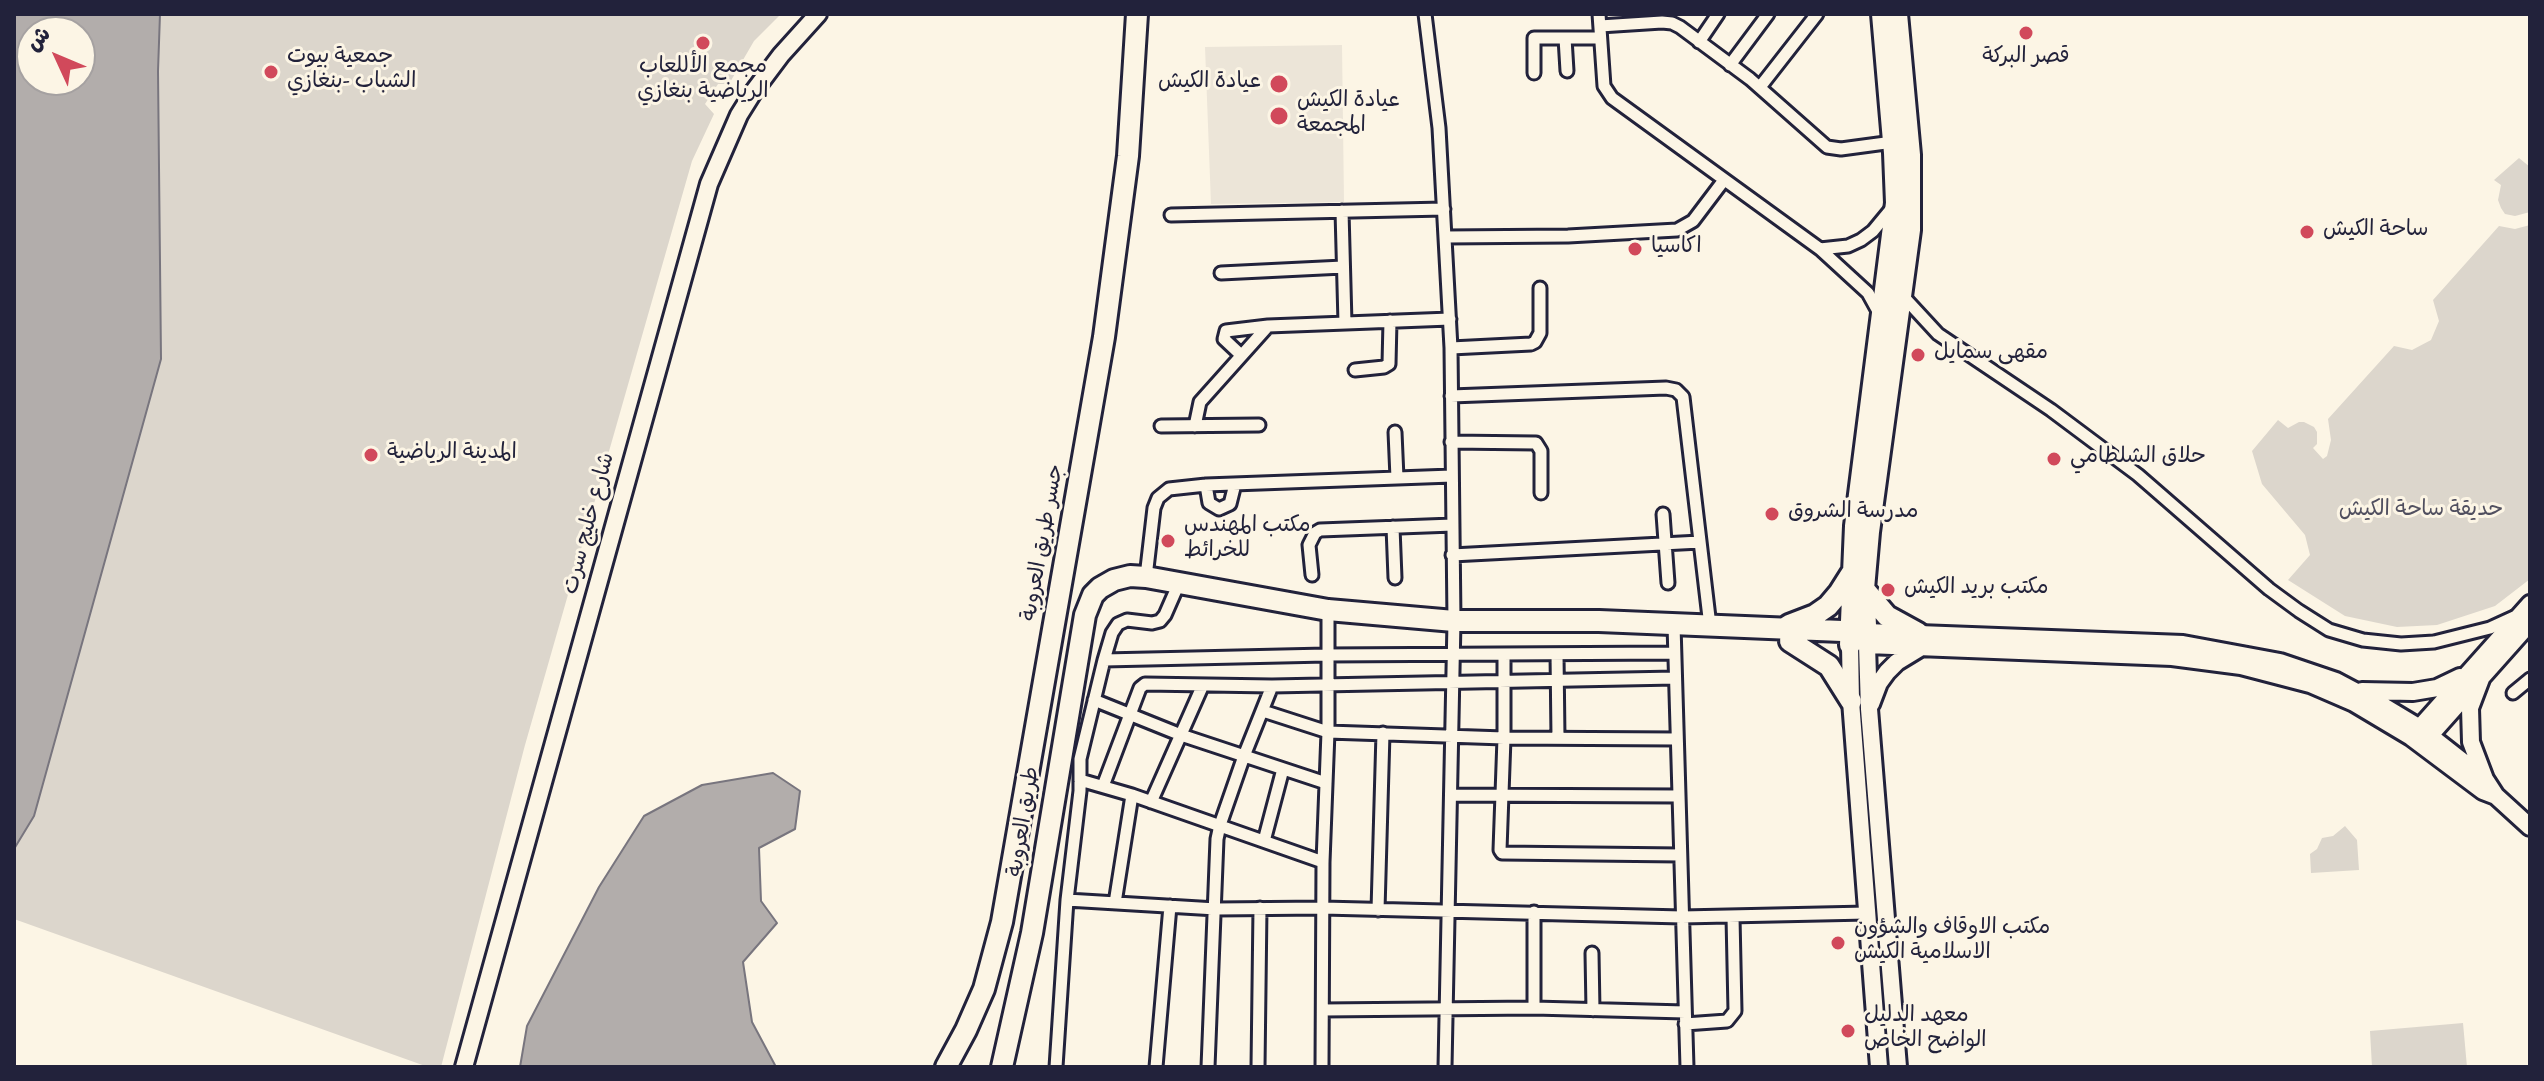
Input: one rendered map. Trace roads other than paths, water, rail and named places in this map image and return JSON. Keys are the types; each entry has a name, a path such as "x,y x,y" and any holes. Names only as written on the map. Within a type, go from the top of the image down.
{"highway":[{"name":"جسر طريق العروبة","path":"946,1067 984,989 1002,922 1104,337 1128,156 1137,14"},
{"path":"1674,638 1710,626 1858,638 1855,526 1896,203 1882,14"},
{"path":"1146,577 1328,610 1454,621 1570,623 1674,638 1784,634 1828,606 1839,593 1858,581 1910,230 1910,155 1897,14"},
{"name":"طريق العروبة","path":"1002,1067 1032,933 1085,615 1093,595 1100,588 1130,576 1146,577"},
{"path":"1858,581 1887,616 1920,640"},
{"path":"1784,634 1829,666 1860,705"}],"main road":[{"name":"شارع خليج سرت","path":"464,1067 709,184 739,115 754,91 781,55 820,16"},
{"path":"2420,736 2527,614"},
{"path":"1879,1067 1867,913 1858,638 2195,646 2280,662 2356,691 2485,779"},
{"path":"1898,1067 1860,705 1887,672 1920,640 2180,658 2241,666 2310,684 2420,736 2475,786 2496,796"},
{"path":"2356,691 2413,692 2475,676"},
{"path":"2475,676 2470,708 2471,742 2485,779 2496,796 2530,827"}],"street":[{"path":"1425,14 1439,128 1451,348 1454,654 1445,1067"},
{"path":"1699,42 1718,14"},
{"path":"1730,65 1768,14"},
{"path":"1760,87 1817,14"},
{"path":"1534,73 1534,38 1565,38 1599,26 1674,19 1699,42 1760,87 1827,147 1841,149 1893,142"},
{"path":"1599,26 1604,86 1612,98 1820,249 1868,293 1881,319"},
{"path":"1565,38 1567,71"},
{"path":"1446,237 1568,236 1677,230 1693,221 1724,180"},
{"path":"1820,249 1848,246 1861,240 1873,231 1896,203"},
{"path":"1171,215 1444,209"},
{"path":"1342,211 1345,323"},
{"path":"1221,273 1343,267"},
{"path":"1451,348 1535,342 1540,333 1540,288"},
{"path":"1901,294 1938,334 2051,410 2138,475 2269,589 2329,630 2363,640 2401,644 2434,642 2490,628 2527,614"},
{"path":"1241,355 1224,339 1226,331 1268,326 1450,319"},
{"path":"1355,370 1389,364 1390,321"},
{"path":"1195,426 1200,402 1268,326"},
{"path":"1451,396 1676,390 1683,397 1710,626"},
{"path":"1161,426 1259,425"},
{"path":"1395,432 1397,478"},
{"path":"1451,442 1536,443 1541,451 1541,493"},
{"path":"1146,577 1154,508 1165,491 1174,488 1452,476"},
{"path":"1206,485 1209,503 1219,509 1230,504 1235,484"},
{"path":"1663,514 1668,583"},
{"path":"1312,575 1309,545 1320,530 1453,525"},
{"path":"1393,527 1395,578"},
{"path":"1452,555 1700,542"},
{"path":"1056,1067 1080,759 1104,660 1118,624 1127,620 1160,621 1179,583"},
{"path":"1322,1067 1328,610"},
{"path":"1104,660 1557,654 1674,638 1687,1067"},
{"path":"1504,654 1502,853 1680,855"},
{"path":"1557,654 1558,738"},
{"path":"1103,786 1143,685 1202,687 1675,678"},
{"path":"2513,693 2530,679"},
{"path":"1208,1067 1216,853 1220,825 1272,686"},
{"path":"1151,802 1202,687"},
{"path":"1094,700 1181,735 1326,783"},
{"path":"1263,711 1328,732 1504,738 1677,739"},
{"path":"1378,910 1383,733"},
{"path":"1264,841 1283,769"},
{"path":"1080,780 1132,795 1323,862"},
{"path":"1115,903 1132,795"},
{"path":"1451,795 1679,796"},
{"path":"1067,900 1216,909 1323,908 1682,917 1867,913"},
{"path":"1156,1067 1170,906"},
{"path":"1258,1067 1260,908"},
{"path":"1534,912 1534,1008"},
{"path":"1323,1010 1534,1008 1727,1021 1735,1011 1733,917"},
{"path":"1592,953 1593,1010"}],"place":[{"name":"قصر البركة","path":"2026,33"},
{"name":"مجمع الأللعاب الرياضية بنغازي","path":"703,43"},
{"name":"جمعية بيوت الشباب -بنغازي","path":"271,72"},
{"name":"عيادة الكيش","path":"1279,84"},
{"name":"عيادة الكيش المجمعة","path":"1279,116"},
{"name":"ساحة الكيش","path":"2307,232"},
{"name":"اكاسيا","path":"1635,249"},
{"name":"مقهى سمايل","path":"1918,355"},
{"name":"المدينة الرياضية","path":"371,455"},
{"name":"حلاق الشلطامي","path":"2054,459"},
{"name":"مدرسة الشروق","path":"1772,514"},
{"name":"مكتب المهندس للخرائط","path":"1168,541"},
{"name":"مكتب بريد الكيش","path":"1888,590"},
{"name":"مكتب الاوقاف والشؤون الاسلامية الكيش","path":"1838,943"},
{"name":"معهد الدليل الواضح الخاص","path":"1848,1031"}],"park label":[{"name":"حديقة ساحة الكيش","path":"2421,512"}]}
